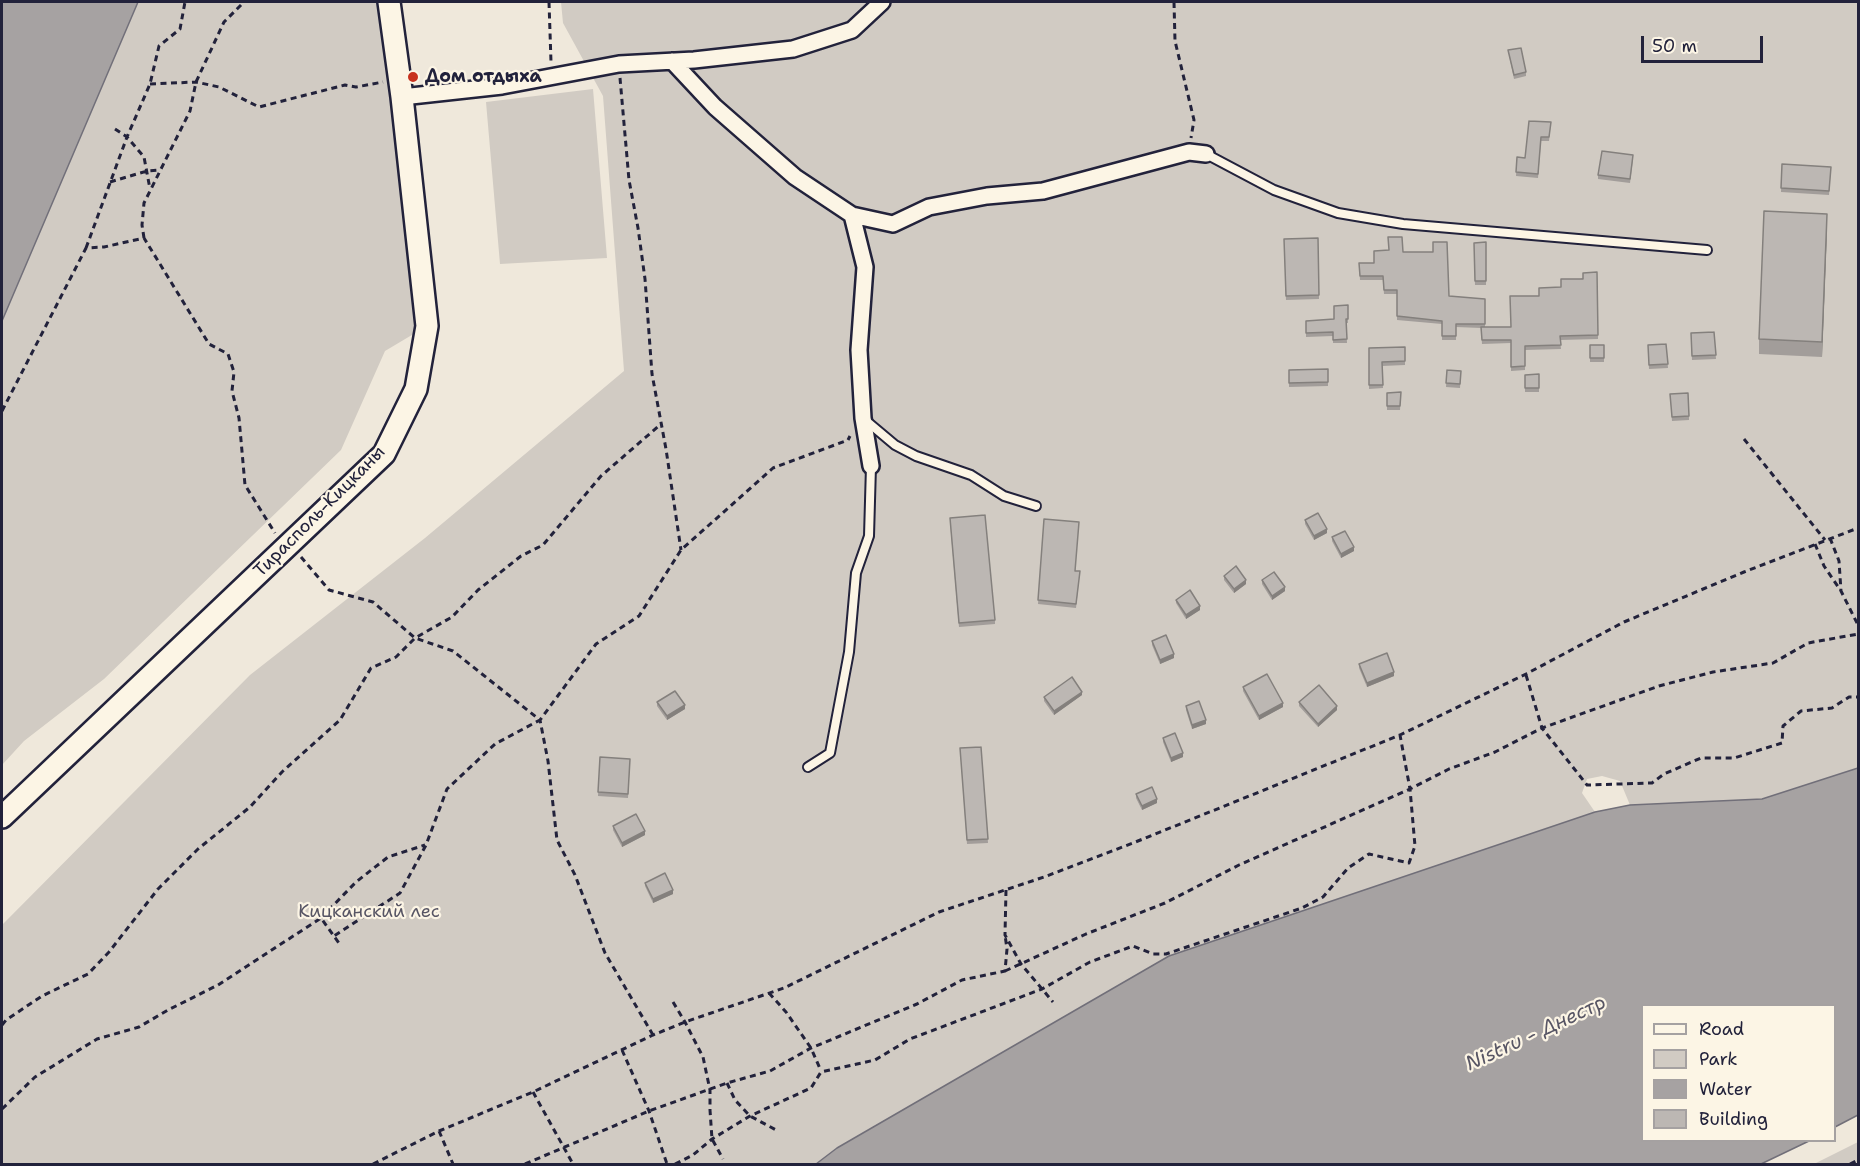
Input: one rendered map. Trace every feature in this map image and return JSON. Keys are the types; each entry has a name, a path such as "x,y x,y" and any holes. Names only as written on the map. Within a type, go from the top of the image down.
{"street":[{"name":"Тирасполь-Кицканы","path":"2,817 384,454 416,389 427,326 401,88 389,2"},
{"path":"401,88 502,86 619,64 793,49 852,30 882,2"},
{"path":"672,61 715,107 795,177 852,215 893,224 929,207 987,196 1043,190 1189,152 1206,154"},
{"path":"852,215 865,267 859,350 863,418 870,466"}],"lane":[{"path":"1206,154 1274,190 1338,213 1403,224 1707,250"},
{"path":"863,418 895,445 916,456 971,475 1004,496 1036,506"},
{"path":"808,767 830,753 849,652 856,573 869,537 870,466"}],"path":[{"path":"2,411 86,248 127,137 150,84 159,46 180,29 185,2"},
{"path":"244,2 224,22 196,82 190,111 144,202 142,225 144,238 209,344 228,354 234,372 232,391 238,418 245,485 277,536 291,543 329,590 373,602 415,638 453,651 540,720 548,761 556,840 575,875 605,953 653,1035"},
{"path":"549,2 551,75"},
{"path":"1174,2 1175,41 1194,120 1189,152"},
{"path":"619,64 629,180 645,279 652,374 681,550"},
{"path":"150,84 196,82 219,87 259,107 345,85 401,88"},
{"path":"115,129 127,137 144,157 150,190"},
{"path":"110,182 147,171 161,170"},
{"path":"86,248 104,247 144,238"},
{"path":"334,936 400,893 426,845 447,789 495,744 540,720 596,644 639,616 681,550 773,468 848,440 863,418"},
{"path":"2,1025 42,996 88,974 109,952 158,889 198,849 250,807 282,772 340,720 371,668 396,657 415,638 452,617 478,590 521,556 543,545 601,476 661,424"},
{"path":"1744,439 1825,540"},
{"path":"373,1164 439,1131 533,1092 653,1035 784,988 939,912 1133,843 1400,735 1526,674 1624,622 1858,528"},
{"path":"1830,538 1839,561 1841,591"},
{"path":"1815,544 1824,566 1841,591 1858,625"},
{"path":"525,1164 649,1111 727,1083 770,1071 811,1048 917,1004 962,980 1005,971 1086,934 1165,903 1239,865 1410,789 1449,769 1495,752 1542,728 1659,686 1713,672 1773,663 1809,643 1858,634"},
{"path":"1526,674 1542,728 1587,785 1652,783 1664,774 1701,758 1734,758 1782,743 1783,726 1801,711 1832,708 1849,697 1858,697"},
{"path":"675,1164 693,1155 712,1139 750,1116 811,1088 821,1072 875,1060 910,1039 1042,989 1090,962 1133,946 1153,954 1166,954 1302,908 1323,897 1348,868 1369,854 1409,863 1414,846 1410,789 1400,735"},
{"path":"2,1109 34,1077 97,1038 139,1027 218,985 321,918 356,882 388,857 426,845"},
{"path":"1005,971 1006,890"},
{"path":"321,918 342,946"},
{"path":"1005,934 1021,964 1053,1002"},
{"path":"770,993 811,1048 821,1072"},
{"path":"673,1002 703,1057 711,1090 712,1139 723,1159"},
{"path":"622,1050 649,1111 667,1164"},
{"path":"727,1083 735,1100 750,1116 778,1131"},
{"path":"533,1092 573,1164"},
{"path":"439,1131 453,1164"},
{"path":"1850,1164 1858,1160"}],"green space":[{"path":"138,2 389,2 427,326 385,351 341,450 104,679 24,741 2,765 2,321"},
{"name":"Кицканский лес","path":"561,2 1858,2 1858,768 1763,799 1630,805 1620,781 1602,776 1587,779 1582,793 1595,812 1169,956 816,1164 2,1164 2,925 250,675 425,538 624,371 603,96 563,23"},
{"path":"593,89 607,258 500,264 486,102"},
{"path":"1858,1142 1858,1164 1814,1164"}],"water":[{"path":"2,2 138,2 2,321"},
{"name":"Nistru - Днестр","path":"1858,768 1858,1115 1836,1126 1836,1004 1641,1004 1641,1142 1807,1142 1761,1164 816,1164 837,1148 1169,956 1595,812 1630,805 1762,799"}],"building":[{"path":"1521,48 1526,72 1514,75 1508,50"},
{"path":"1529,121 1551,122 1549,137 1541,137 1538,174 1516,172 1517,157 1525,158"},
{"path":"1602,151 1633,155 1630,179 1598,175"},
{"path":"1782,164 1831,167 1829,191 1781,188"},
{"path":"1764,211 1827,214 1822,342 1759,339"},
{"path":"1388,237 1402,237 1403,252 1433,252 1433,242 1447,242 1449,296 1485,299 1485,324 1456,324 1456,336 1442,336 1442,321 1397,316 1397,290 1384,290 1383,276 1360,276 1359,263 1374,263 1374,251 1389,250"},
{"path":"1318,238 1319,295 1286,296 1284,239"},
{"path":"1486,242 1486,281 1475,281 1474,243"},
{"path":"1597,272 1598,335 1560,336 1561,345 1525,346 1525,366 1511,367 1511,340 1482,340 1481,327 1511,327 1510,296 1539,296 1539,288 1561,287 1561,279 1583,279 1583,273"},
{"path":"1348,305 1347,339 1333,340 1333,332 1306,333 1306,321 1334,319 1334,306"},
{"path":"1714,332 1716,355 1692,356 1691,333"},
{"path":"1666,344 1668,364 1649,365 1648,345"},
{"path":"1590,345 1604,345 1604,358 1590,358"},
{"path":"1405,347 1405,361 1382,362 1383,385 1369,385 1369,348"},
{"path":"1328,369 1328,382 1289,383 1289,370"},
{"path":"1447,370 1461,371 1460,384 1446,383"},
{"path":"1539,374 1539,388 1525,388 1525,375"},
{"path":"1401,392 1400,406 1387,406 1387,393"},
{"path":"1688,393 1689,416 1672,417 1670,394"},
{"path":"1318,513 1327,529 1314,536 1305,520"},
{"path":"985,515 995,620 959,623 950,518"},
{"path":"1044,519 1079,522 1075,571 1080,571 1076,604 1038,600"},
{"path":"1345,531 1354,547 1341,554 1332,537"},
{"path":"1236,566 1246,580 1234,589 1224,576"},
{"path":"1274,572 1285,587 1272,596 1262,580"},
{"path":"1190,590 1200,606 1186,615 1176,600"},
{"path":"1166,635 1174,654 1160,660 1152,641"},
{"path":"1387,653 1394,672 1367,683 1359,664"},
{"path":"1267,674 1283,703 1259,716 1243,687"},
{"path":"1072,677 1082,692 1054,711 1044,697"},
{"path":"1319,685 1337,706 1318,724 1299,702"},
{"path":"675,691 685,705 667,716 657,702"},
{"path":"1199,701 1206,720 1192,725 1186,706"},
{"path":"1175,733 1183,753 1171,758 1163,738"},
{"path":"981,747 988,839 967,840 960,748"},
{"path":"600,757 630,759 628,794 598,792"},
{"path":"1152,787 1157,799 1142,806 1136,794"},
{"path":"636,814 645,831 622,843 613,826"},
{"path":"665,873 673,890 653,899 645,883"}],"place":[{"name":"Дом отдыха","path":"413,77"}]}
